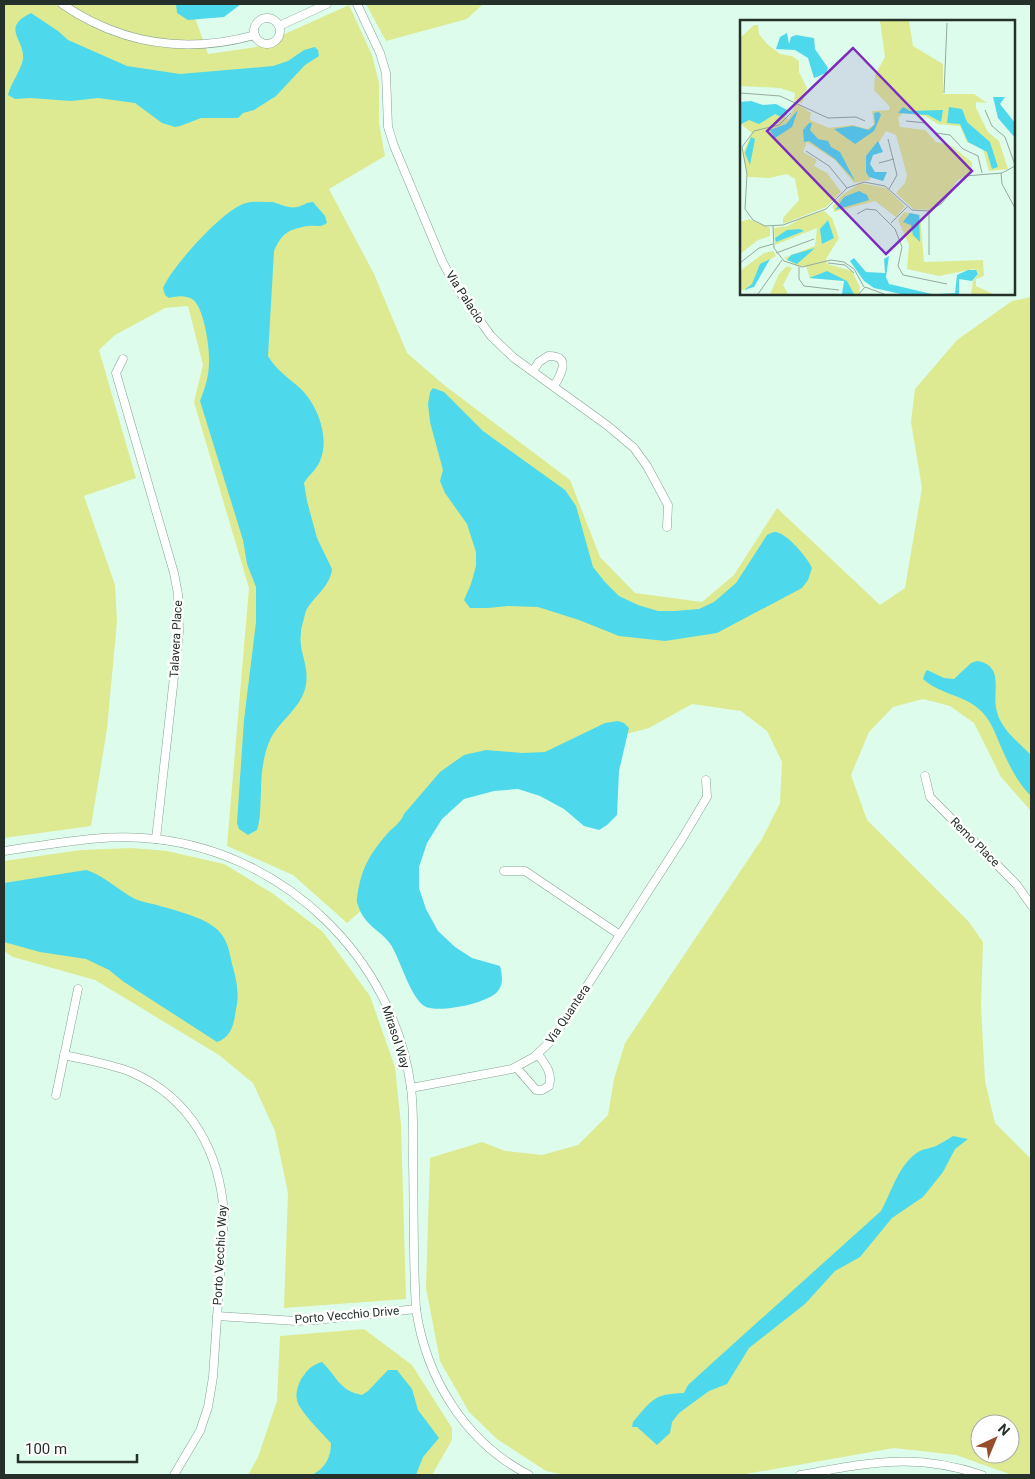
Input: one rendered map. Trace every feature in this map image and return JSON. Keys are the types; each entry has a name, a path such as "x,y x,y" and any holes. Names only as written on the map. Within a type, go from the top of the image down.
{"street":[{"path":"62,4 94,23 112,31 155,43 197,45 234,41 255,35"},
{"path":"279,26 326,4"},
{"name":"Via Palacio","path":"357,4 380,53 386,73 388,127 394,146 443,262 457,288 491,336 514,358 608,426 634,448 647,466 668,505 667,527"},
{"path":"264,18 273,19 279,26 280,34 272,43 260,42 255,35 255,26 264,18"},
{"path":"533,371 544,358 552,356 557,358 563,365 563,370 554,386"},
{"name":"Talavera Place","path":"123,359 116,373 174,573 178,594 179,632 156,839"},
{"name":"Remo Place","path":"925,776 930,797 1017,885 1031,905"},
{"name":"Via Quantera","path":"411,1088 503,1072 538,1054 552,1040 682,839 707,797 706,780"},
{"name":"Mirasol Way","path":"4,851 106,838 156,839 206,849 248,865 283,885 319,913 353,950 378,988 396,1029 411,1088 416,1309 422,1339 443,1392 453,1408 484,1444 523,1474"},
{"path":"504,871 525,870 620,935"},
{"path":"56,1095 78,989"},
{"path":"516,1067 536,1090 542,1090 549,1086 551,1079 547,1066 538,1054"},
{"name":"Porto Vecchio Way","path":"64,1056 111,1066 146,1080 176,1102 188,1114 206,1142 219,1173 224,1215 213,1377 208,1408 200,1430 174,1475"},
{"name":"Porto Vecchio Drive","path":"218,1316 296,1321 416,1309"},
{"path":"800,1475 897,1460 939,1463 982,1475"}],"green space":[{"path":"4,4 190,4 208,54 256,47 349,5 372,55 379,83 379,123 385,156 329,189 374,274 407,353 444,385 570,480 600,557 635,593 702,602 734,575 777,508 880,605 905,588 922,488 911,422 915,389 957,340 1012,301 1031,297 1031,811 1001,777 974,723 950,706 923,699 893,707 869,732 851,775 867,820 969,922 983,942 981,1006 985,1081 995,1123 1031,1159 1031,1475 1012,1475 981,1464 1020,1464 1020,1414 970,1414 970,1460 956,1455 894,1448 740,1475 564,1475 546,1471 497,1439 469,1412 440,1361 426,1288 430,1158 482,1142 505,1151 542,1155 578,1145 608,1115 614,1079 625,1043 762,839 780,803 782,762 767,731 741,711 692,704 649,728 490,770 422,822 379,895 347,923 293,875 227,846 249,588 194,402 203,365 188,306 165,308 115,335 99,350 136,478 84,496 115,585 117,622 107,729 91,826 4,838"},
{"path":"366,4 483,4 467,19 386,41"},
{"path":"132,848 167,851 224,864 272,893 323,932 370,996 395,1067 401,1125 406,1299 284,1308 288,1193 275,1131 253,1083 219,1055 95,980 13,957 4,951 4,861 81,850"},
{"path":"364,1329 412,1365 452,1428 452,1440 432,1475 248,1475 258,1457 277,1401 280,1336"}],"water":[{"path":"176,4 241,4 224,17 188,20 177,13"},
{"path":"31,13 68,40 127,66 180,74 273,66 288,61 304,50 315,47 318,50 319,56 305,65 276,96 254,110 243,113 238,118 201,118 175,127 162,123 135,103 98,98 71,101 30,98 15,99 8,95 23,59 23,52 15,29 22,18"},
{"path":"273,202 294,207 313,202 325,216 327,223 291,230 283,236 274,251 268,356 279,370 307,396 313,404 321,423 324,442 323,452 319,464 304,483 317,538 332,569 328,582 311,603 305,614 301,628 301,647 306,666 305,689 294,709 278,727 270,740 262,772 257,830 248,835 239,829 237,823 244,720 256,622 256,587 247,564 243,540 200,401 209,367 203,319 200,310 192,299 181,296 169,298 165,295 163,288 187,253 225,216 246,203"},
{"path":"433,388 444,392 483,431 565,490 576,506 593,567 619,596 638,605 658,611 699,609 714,602 736,583 767,535 774,532 785,536 806,558 812,568 808,580 802,588 717,633 665,641 619,636 579,620 538,607 470,608 464,600 476,566 476,552 467,524 445,493 440,481 443,470 430,422 428,404 430,392"},
{"path":"977,661 992,668 996,681 997,712 1002,724 1031,755 1031,796 1014,773 991,725 983,713 969,702 937,689 923,679 927,670 944,678 954,679 971,663"},
{"path":"618,721 624,723 629,728 619,771 617,815 599,830 584,826 564,809 540,796 518,789 494,791 464,799 442,819 427,843 419,867 419,888 426,909 438,931 455,947 472,958 500,966 502,982 498,991 493,995 475,1003 442,1009 426,1007 411,989 391,945 366,920 358,904 357,899 361,879 375,849 399,823 404,814 440,772 464,755 486,750 522,753 545,752 605,723"},
{"path":"86,870 135,899 183,913 202,920 217,929 226,942 230,953 238,992 233,1024 226,1037 217,1042 124,982 109,970 86,959 40,952 4,942 4,883"},
{"path":"953,1136 968,1139 955,1149 943,1172 923,1197 892,1218 860,1257 835,1271 805,1304 749,1348 727,1384 709,1391 679,1413 672,1422 670,1433 657,1445 637,1427 632,1427 633,1422 649,1403 666,1395 684,1393 688,1385 881,1211 896,1178 911,1157"},
{"path":"322,1362 343,1386 354,1393 362,1395 388,1370 397,1370 412,1389 418,1410 439,1438 423,1457 416,1475 312,1475 326,1462 330,1453 331,1443 302,1410 297,1400 297,1394 302,1377 314,1365"}]}
